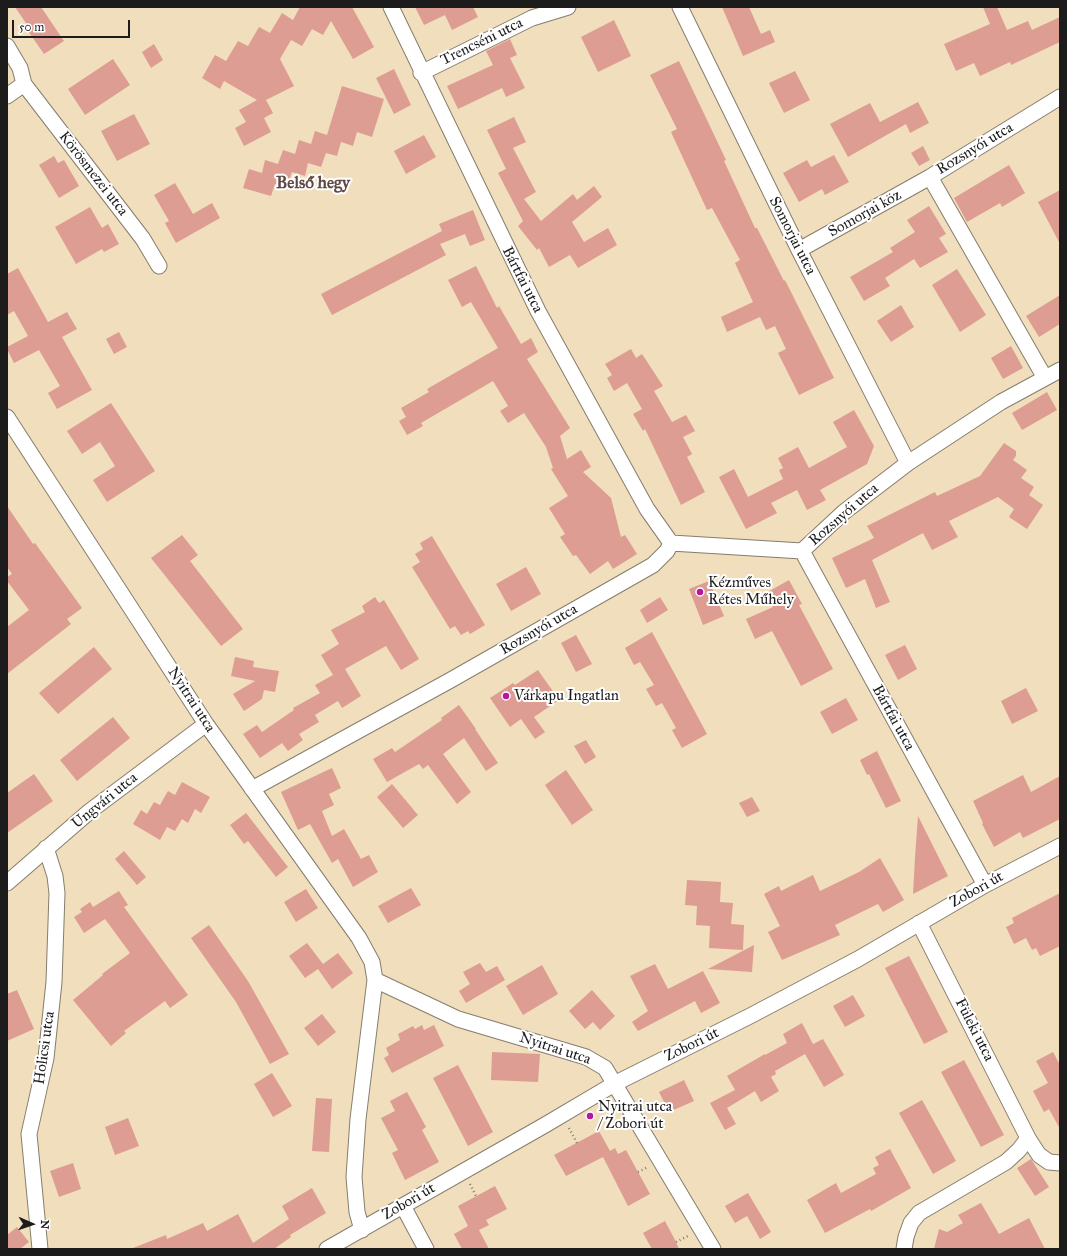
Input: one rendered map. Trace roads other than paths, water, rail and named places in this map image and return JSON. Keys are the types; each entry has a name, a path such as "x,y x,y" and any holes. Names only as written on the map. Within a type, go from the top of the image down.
{"street":[{"name":"Bártfai utca","path":"390,7 538,311 648,509 671,543"},
{"name":"Trencséni utca","path":"421,73 532,18 568,7"},
{"name":"Somorjai utca","path":"680,7 799,250 908,463"},
{"name":"Körösmezei utca","path":"7,46 20,68 24,84 143,239 159,266"},
{"path":"7,96 24,84"},
{"name":"Rozsnyói utca","path":"252,789 456,677 653,565 671,543 802,551 844,512 908,463 1001,402 1045,378 930,177 1060,97"},
{"name":"Somorjai köz","path":"799,250 930,177"},
{"path":"1045,378 1060,370"},
{"name":"Nyitrai utca","path":"7,417 206,724 359,938 372,962 376,980 358,1119 354,1177 357,1212 362,1230"},
{"name":"Bártfai utca","path":"802,551 985,885"},
{"name":"Ungvári utca","path":"7,882 46,848 140,773 206,724"},
{"name":"Zobori út","path":"327,1249 616,1083 764,1009 858,959 985,885 1060,846"},
{"name":"Holicsi utca","path":"40,1249 29,1134 46,1058 54,982 57,892 55,876 46,848"},
{"name":"Füleki utca","path":"919,923 1028,1138 1039,1155 1049,1162 1060,1163"},
{"name":"Nyitrai utca","path":"376,980 458,1019 586,1057 605,1068 616,1083 713,1249"},
{"path":"904,1249 911,1223 919,1213 1006,1162 1019,1150 1028,1138"},
{"path":"403,1206 426,1249"}],"place":[{"name":"Kézműves Rétes Műhely","path":"700,592"},
{"name":"Várkapu Ingatlan","path":"506,696"},
{"name":"Nyitrai utca / Zobori út","path":"590,1116"}],"district":[{"name":"Belső hegy","path":"313,184"}]}
